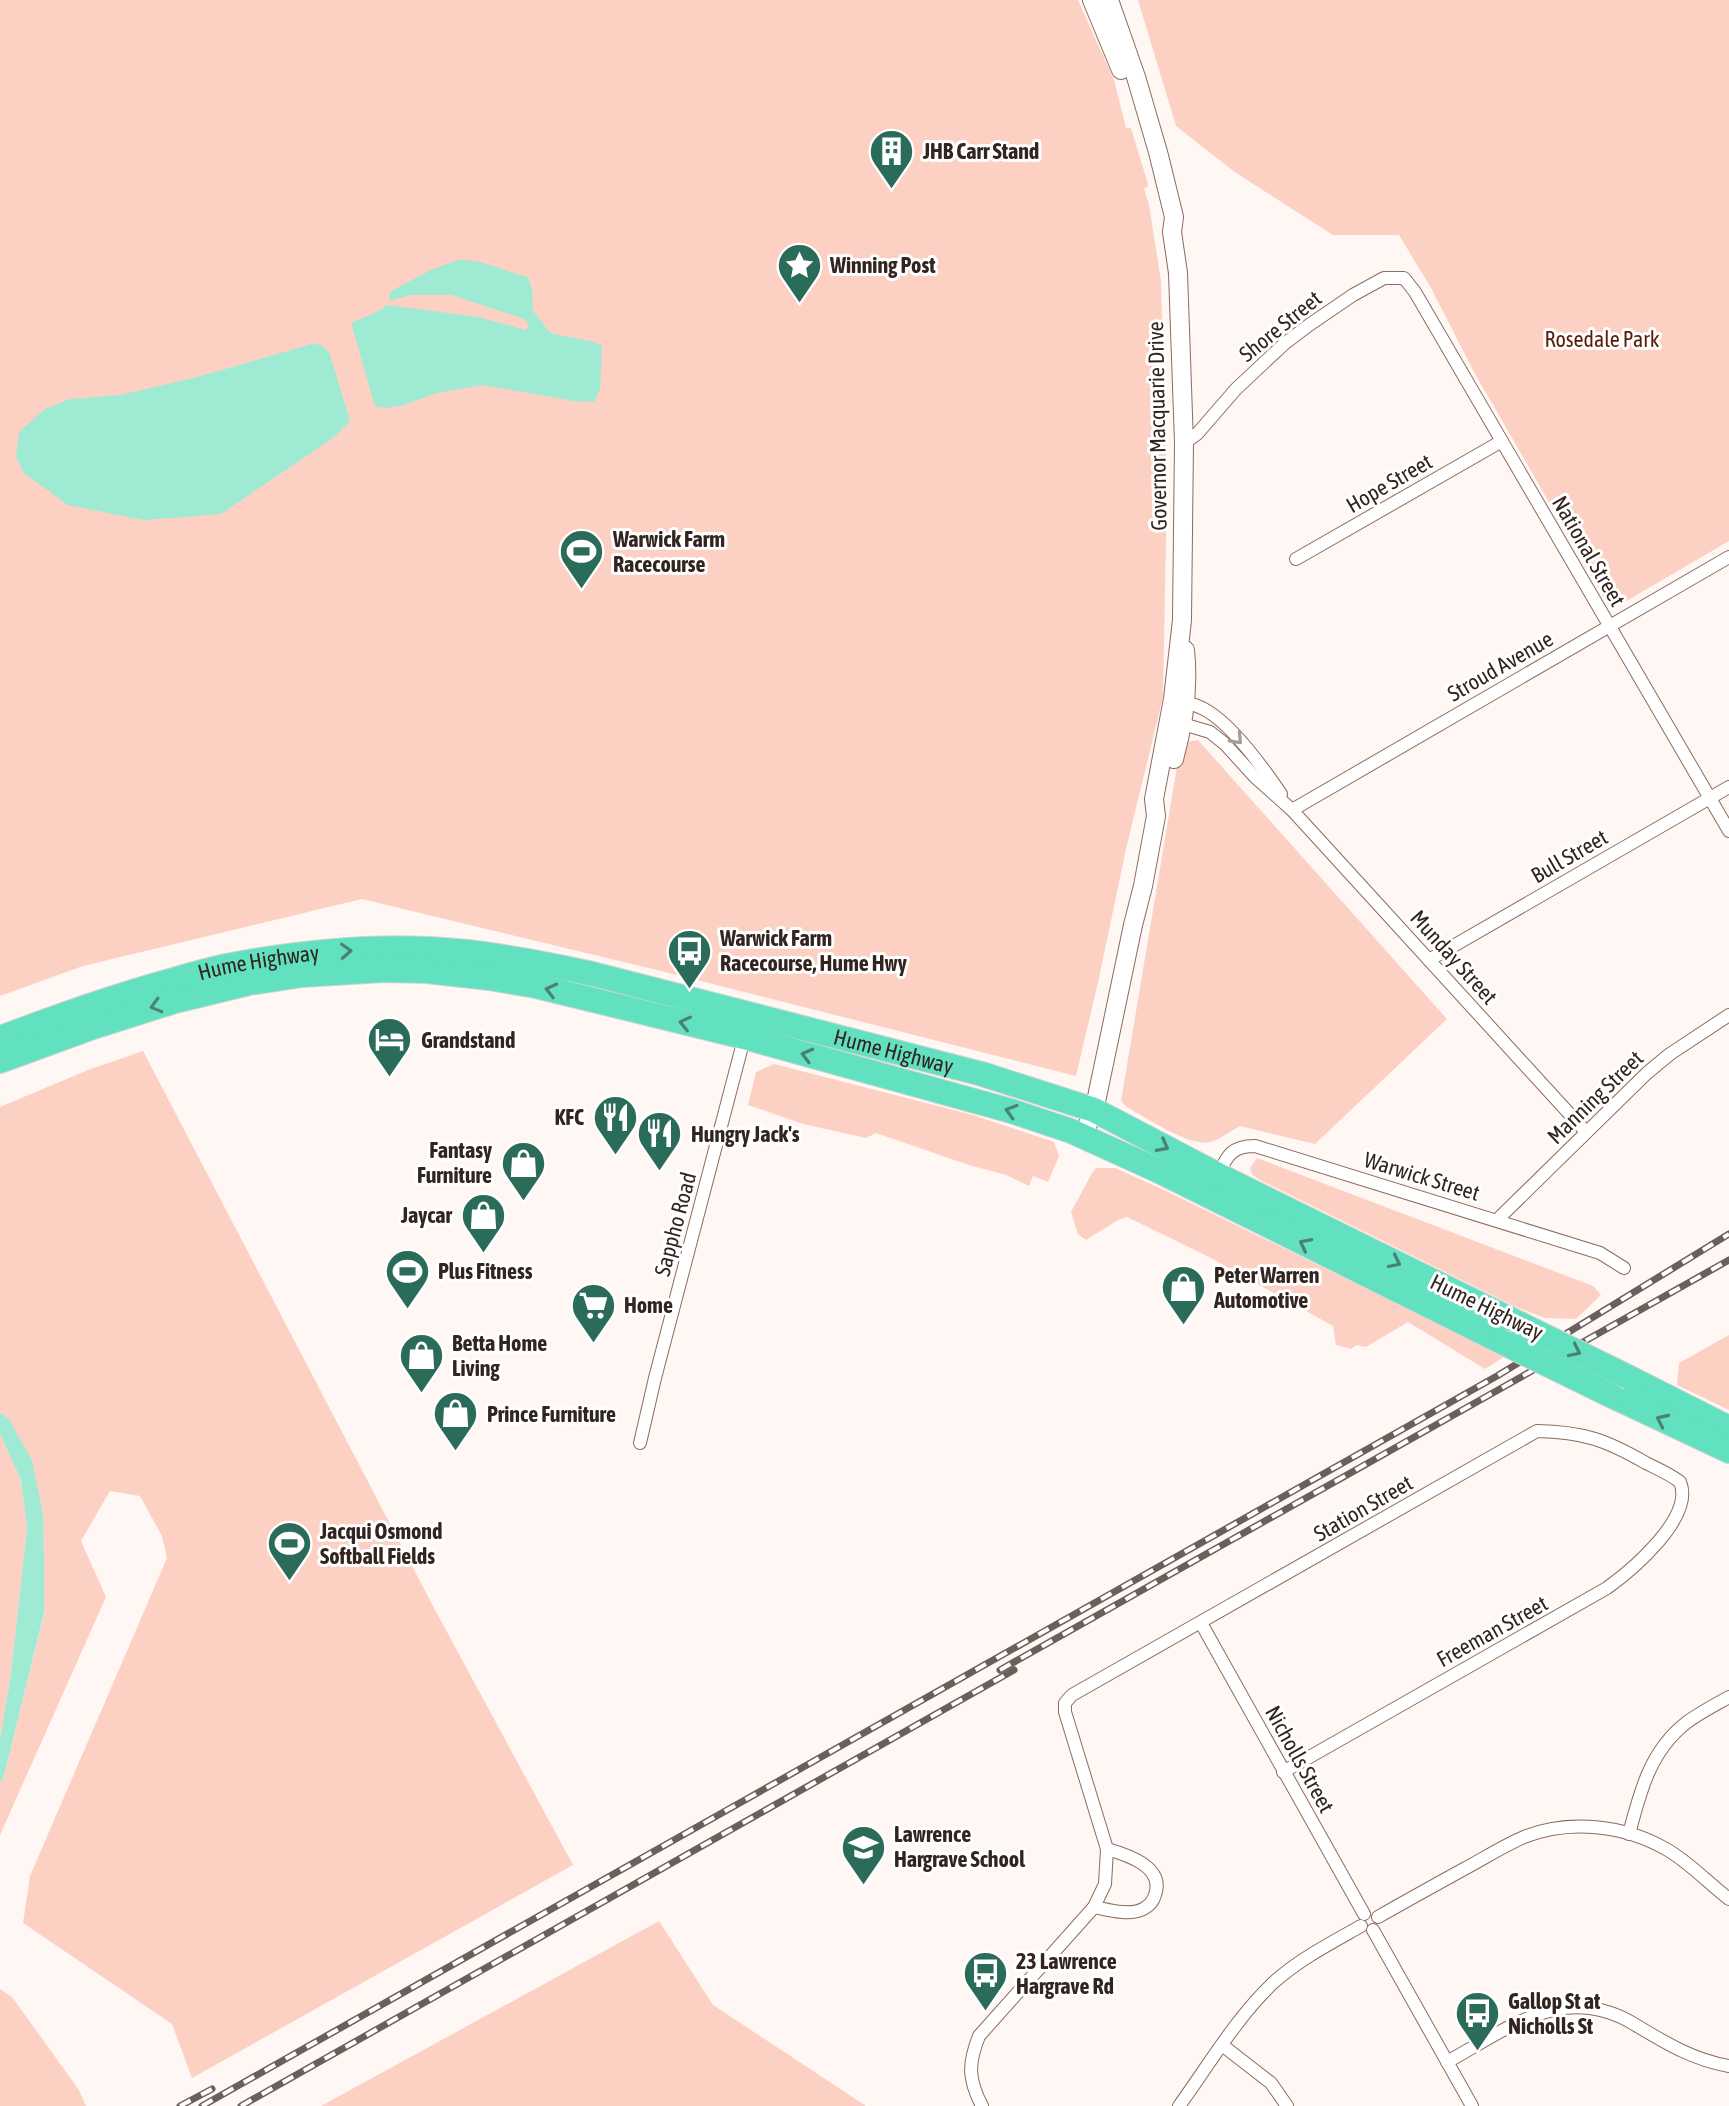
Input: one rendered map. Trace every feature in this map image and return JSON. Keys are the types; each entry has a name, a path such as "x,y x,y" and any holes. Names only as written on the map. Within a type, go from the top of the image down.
{"highway":[{"name":"Hume Highway","path":"0,1038 249,983 303,975 426,971 536,986 982,1074 1094,1110 1218,1175 1729,1428"},
{"name":"Hume Highway","path":"0,1061 88,1017"},
{"name":"Hume Highway","path":"747,1026 1084,1136 1729,1451"}],"main road":[{"name":"Governor Macquarie Drive","path":"1092,0 1135,106 1172,232"},
{"name":"Governor Macquarie Drive","path":"1084,1136 1094,1110 1143,886 1156,816 1154,799 1176,722 1182,620 1184,443 1178,273 1172,232 1174,217 1136,77 1109,0"}],"street":[{"name":"Shore Street","path":"1184,443 1197,434 1236,389 1284,344 1353,295 1384,278 1404,278 1415,292"},
{"name":"National Street","path":"1415,292 1729,831"},
{"name":"Hope Street","path":"1296,559 1502,441"},
{"name":"Stroud Avenue","path":"1292,810 1729,557"},
{"name":"Munday Street","path":"1179,701 1212,713 1263,767 1292,810"},
{"name":"Munday Street","path":"1176,722 1210,732 1292,810 1586,1132"},
{"name":"Bull Street","path":"1429,960 1729,787"},
{"name":"Manning Street","path":"1497,1220 1647,1073 1729,1015"},
{"name":"Sappho Road","path":"640,1443 747,1026"},
{"name":"Warwick Street","path":"1218,1175 1234,1150 1255,1146 1600,1253 1624,1268"},
{"name":"Station Street","path":"1107,1849 1065,1712 1065,1703 1069,1698 1537,1431 1600,1440 1674,1477 1682,1488"},
{"name":"Freeman Street","path":"1283,1772 1607,1588 1632,1569 1670,1528 1682,1498 1682,1488"},
{"name":"Nicholls Street","path":"1201,1623 1472,2106"},
{"path":"1629,1834 1641,1789 1663,1745 1686,1723 1729,1697"},
{"path":"1179,2106 1222,2045 1276,1980 1369,1922 1530,1835 1576,1826 1629,1834 1668,1850 1729,1899"},
{"path":"982,2106 974,2090 971,2073 972,2057 979,2036 1094,1907 1105,1884 1107,1849 1128,1855 1147,1867 1156,1882 1152,1903 1140,1910 1112,1911 1094,1907"},
{"path":"1447,2062 1537,2014 1572,2006 1604,2010 1620,2016 1688,2055 1729,2066"},
{"path":"1222,2045 1271,2083 1287,2106"}],"green space":[{"name":"Warwick Farm Racecourse","path":"0,0 1078,0 1114,80 1126,128 1131,128 1148,184 1144,188 1161,281 1167,486 1163,697 1076,1076 362,899 83,966 0,996"},
{"name":"Rosedale Park","path":"1138,0 1729,0 1729,541 1611,610 1399,235 1333,235 1236,173 1176,126"},
{"path":"1198,740 1447,1019 1315,1144 1240,1126 1211,1142 1202,1143 1156,1124 1121,1101 1181,743"},
{"name":"Jacqui Osmond Softball Fields","path":"143,1051 434,1608 573,1865 192,2078 172,2024 23,1923 30,1876 167,1558 162,1536 140,1496 110,1491 81,1541 106,1597 0,1835 0,1784 44,1614 43,1514 8,1418 0,1413 0,1107"},
{"path":"774,1064 973,1115 1054,1142 1059,1156 1048,1182 1033,1176 1029,1186 1006,1175 876,1133 866,1138 803,1124 748,1105 756,1072"},
{"path":"1257,1158 1593,1286 1601,1295 1576,1319 1545,1318 1516,1307 1258,1179 1250,1168"},
{"path":"1096,1168 1115,1168 1162,1189 1505,1356 1485,1369 1408,1322 1366,1347 1357,1345 1351,1349 1336,1345 1333,1326 1209,1257 1127,1217 1086,1240 1078,1234 1071,1212"},
{"path":"1729,1335 1729,1410 1677,1385 1679,1363"},
{"path":"0,1434 21,1480 27,1528 11,1674 0,1739"},
{"path":"659,1921 713,2005 866,2106 321,2106"},
{"path":"0,1989 12,1997 79,2090 86,2106 0,2106"}],"shaded area":[{"path":"458,260 485,264 528,277 533,311 550,333 602,346 600,389 594,402 482,385 437,393 404,405 387,408 375,406 351,323 387,305 478,317 525,330 529,326 525,319 451,295 411,295 389,301 393,290"},
{"path":"312,344 321,345 329,352 350,421 333,438 221,514 143,520 68,505 24,473 16,457 19,432 45,409 70,399 120,395 194,378"},
{"path":"0,1413 8,1418 32,1460 43,1514 44,1613 0,1784 0,1739 11,1674 27,1528 21,1480 0,1434"}],"railway":[{"path":"202,2106 1497,1376 1729,1234"},
{"path":"1000,1670 1729,1260"},
{"path":"241,2106 1014,1670"},
{"path":"180,2106 212,2089"}],"place":[{"name":"JHB Carr Stand","path":"892,190"},
{"name":"Winning Post","path":"799,304"},
{"name":"Warwick Farm Racecourse","path":"582,591"},
{"name":"Warwick Farm Racecourse, Hume Hwy","path":"689,990"},
{"name":"Grandstand","path":"390,1079"},
{"name":"KFC","path":"615,1156"},
{"name":"Hungry Jack's","path":"660,1173"},
{"name":"Fantasy Furniture","path":"523,1202"},
{"name":"Jaycar","path":"483,1254"},
{"name":"Plus Fitness","path":"407,1310"},
{"name":"Peter Warren Automotive","path":"1183,1327"},
{"name":"Home","path":"593,1344"},
{"name":"Betta Home Living","path":"421,1395"},
{"name":"Prince Furniture","path":"456,1453"},
{"name":"Jacqui Osmond Softball Fields","path":"289,1583"},
{"name":"Lawrence Hargrave School","path":"863,1886"},
{"name":"23 Lawrence Hargrave Rd","path":"985,2013"},
{"name":"Gallop St at Nicholls St","path":"1477,2053"}]}
